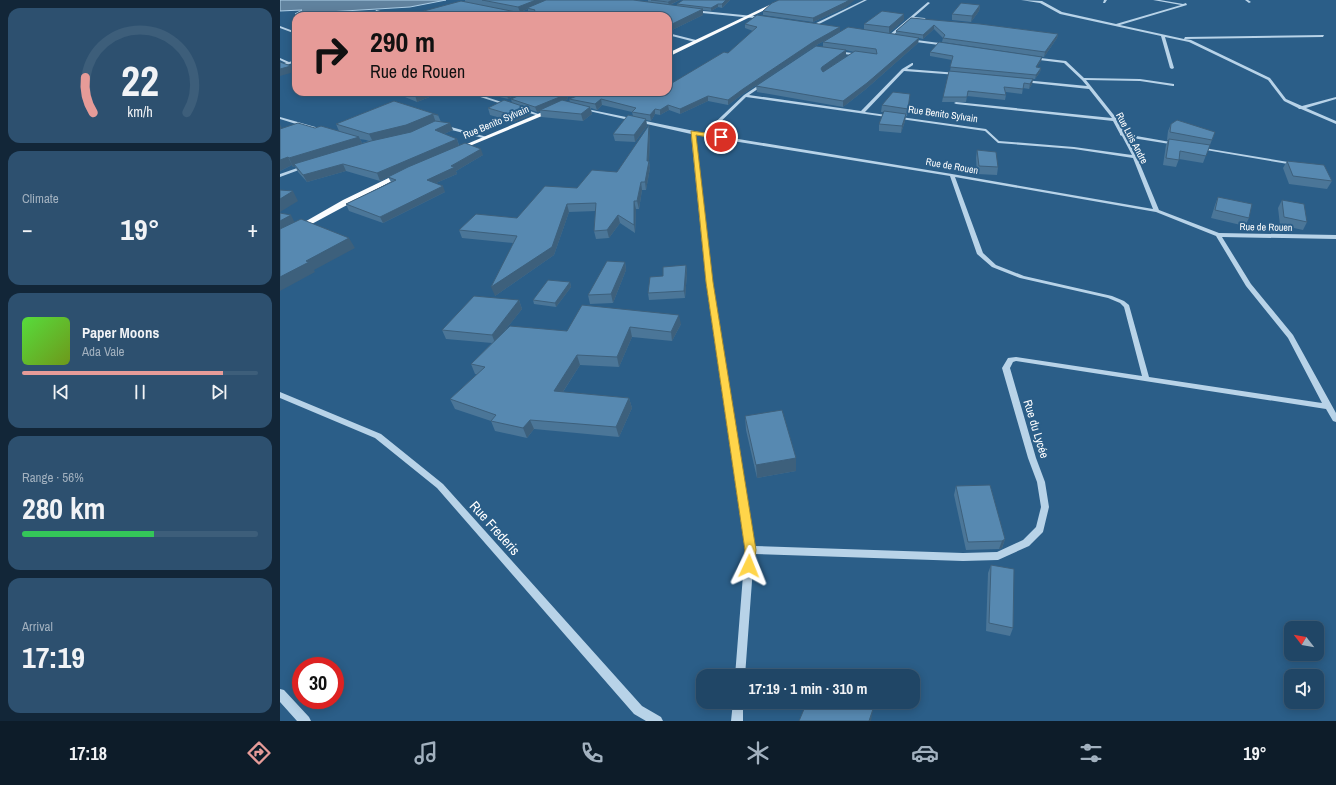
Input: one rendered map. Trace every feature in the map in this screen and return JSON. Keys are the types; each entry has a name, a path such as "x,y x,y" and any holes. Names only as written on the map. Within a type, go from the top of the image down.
{"main road":[{"path":"672,53 783,0"},
{"path":"568,103 583,96"},
{"name":"Rue Benito Sylvain","path":"450,153 557,108"},
{"path":"280,239 346,202 408,171"}],"street":[{"path":"1022,0 1041,1 1061,13 1190,41 1262,75 1269,80 1285,100 1336,123"},
{"path":"1154,0 1186,4"},
{"path":"1184,0 1186,4"},
{"path":"1246,0 1250,2"},
{"path":"857,1 864,1"},
{"path":"812,26 864,1"},
{"path":"889,37 928,3"},
{"path":"1116,25 1186,4"},
{"path":"685,10 751,16 766,19"},
{"path":"376,11 380,12"},
{"path":"910,18 930,20"},
{"path":"804,25 819,27"},
{"path":"280,27 292,32"},
{"path":"672,35 695,41"},
{"path":"882,36 896,38"},
{"path":"1163,36 1172,68"},
{"path":"1171,38 1323,36"},
{"path":"904,39 950,46"},
{"path":"830,51 868,56"},
{"path":"847,59 853,54"},
{"name":"Rue Luis Andre","path":"1027,57 1065,62 1083,79 1115,120 1135,157 1157,211"},
{"path":"280,59 289,63"},
{"path":"280,66 292,62"},
{"path":"860,113 903,70 912,64"},
{"path":"903,70 967,75"},
{"path":"706,134 745,96 770,79"},
{"path":"1083,79 1140,80 1173,85"},
{"path":"1021,80 1090,88"},
{"path":"479,96 510,106"},
{"name":"Rue Benito Sylvain","path":"745,96 986,130 998,142 1074,148 1135,157"},
{"path":"1300,108 1336,98"},
{"path":"956,103 1115,120"},
{"path":"518,108 539,115"},
{"name":"Rue de Rouen","path":"578,108 693,133 952,175 1157,211 1218,235 1336,236"},
{"path":"280,118 328,132"},
{"path":"437,125 451,127 485,137"},
{"path":"300,129 307,126"},
{"path":"693,133 710,282 750,550 741,669"},
{"path":"1122,134 1184,145"},
{"path":"1192,146 1299,165"},
{"path":"280,176 310,165"},
{"path":"952,175 980,254 994,266 1022,277 1110,297 1127,306 1146,379"},
{"path":"1218,235 1248,285 1292,338 1328,407 1336,419"},
{"name":"Rue du Lycée","path":"750,550 963,557 998,556 1026,543 1040,529 1046,507 1041,482 1032,458 1006,368 1010,360 1016,359 1328,407"},
{"name":"Rue Frederis","path":"280,395 378,436 440,486 638,710 657,721"},
{"path":"280,694 306,721"},
{"path":"737,721 738,709"}],"water":[{"path":"280,0 446,0 410,7 328,12 298,12 302,10 280,11"}],"building":[{"path":"482,0 536,0 518,7"},
{"path":"546,0 633,0 703,9 672,24 672,12 534,12 535,10 527,8"},
{"path":"651,0 673,0 668,2"},
{"path":"683,0 726,0 722,4 718,4 711,8 677,4"},
{"path":"779,0 849,0 813,18 763,11 772,3"},
{"path":"461,1 516,12 420,12"},
{"path":"961,3 980,5 972,16 952,14"},
{"path":"882,11 904,14 889,27 864,24"},
{"path":"757,15 840,27 813,42 728,100 708,96 680,109 668,105 660,110 655,109 650,115 632,112 636,108 601,99 595,104 569,99 577,96 672,96 672,83 724,52 728,53 757,27 745,24"},
{"path":"911,18 980,24 1058,34 1045,52 943,38 945,35 934,25 923,35 896,31"},
{"path":"848,27 919,38 867,83 843,101 756,86 816,46 846,50 822,67 821,69 823,72 855,51 877,54 876,49 823,42"},
{"path":"939,42 1042,57 1036,67 1041,68 1036,75 950,67 953,56 930,52"},
{"path":"280,62 291,66 280,69"},
{"path":"949,71 1033,79 1030,84 1024,83 1023,89 1004,87 1006,95 968,91 967,97 943,97"},
{"path":"893,92 910,94 908,109 882,105"},
{"path":"518,96 562,96 535,107 511,99"},
{"path":"504,100 528,108 512,115 488,108"},
{"path":"562,100 590,107 581,114 540,110"},
{"path":"394,101 438,115 433,114 406,125 369,134 336,124"},
{"path":"884,111 906,114 902,126 879,124"},
{"path":"628,115 646,119 634,135 613,134"},
{"path":"1177,120 1215,132 1212,140 1170,132 1171,124"},
{"path":"435,121 450,123 435,130 457,139 377,173 343,164 303,175 294,164 371,141 411,132"},
{"path":"298,123 315,128 321,126 359,137 280,160 280,129"},
{"path":"649,125 647,161 649,161 645,182 641,182 637,201 634,201 634,225 618,215 607,230 594,231 596,203 567,204 552,247 491,287 517,236 459,230 476,214 517,218 545,186 577,188 592,170 617,172"},
{"path":"1169,139 1210,145 1206,156 1180,151 1179,160 1166,158"},
{"path":"465,143 481,149 451,166 455,167 427,180 443,186 380,217 346,204 396,180 388,177"},
{"path":"977,150 996,152 998,167 979,166"},
{"path":"1287,161 1324,165 1332,181 1293,176"},
{"path":"280,190 293,191 280,199"},
{"path":"1218,197 1252,204 1249,218 1215,210"},
{"path":"1282,200 1304,204 1307,222 1284,217"},
{"path":"280,213 291,215 280,221"},
{"path":"301,219 349,238 306,261 309,262 280,277 280,229"},
{"path":"607,261 625,262 611,294 588,295"},
{"path":"686,265 684,291 648,293 650,277 663,276 663,267"},
{"path":"548,280 570,282 555,303 533,300"},
{"path":"474,296 519,300 492,335 442,330"},
{"path":"582,305 679,315 671,332 630,327 617,357 577,355 554,391 629,398 616,427 530,420 523,428 491,421 496,415 450,399 485,367 471,364 510,326 567,331"},
{"path":"782,410 796,458 756,465 745,416"},
{"path":"990,485 1005,539 1002,541 968,542 956,486"},
{"path":"991,565 1014,569 1013,628 989,623"},
{"path":"804,709 873,709 869,721 799,721"}],"route":[{"path":"721,137 693,133 710,282 750,550 749,566"}]}
